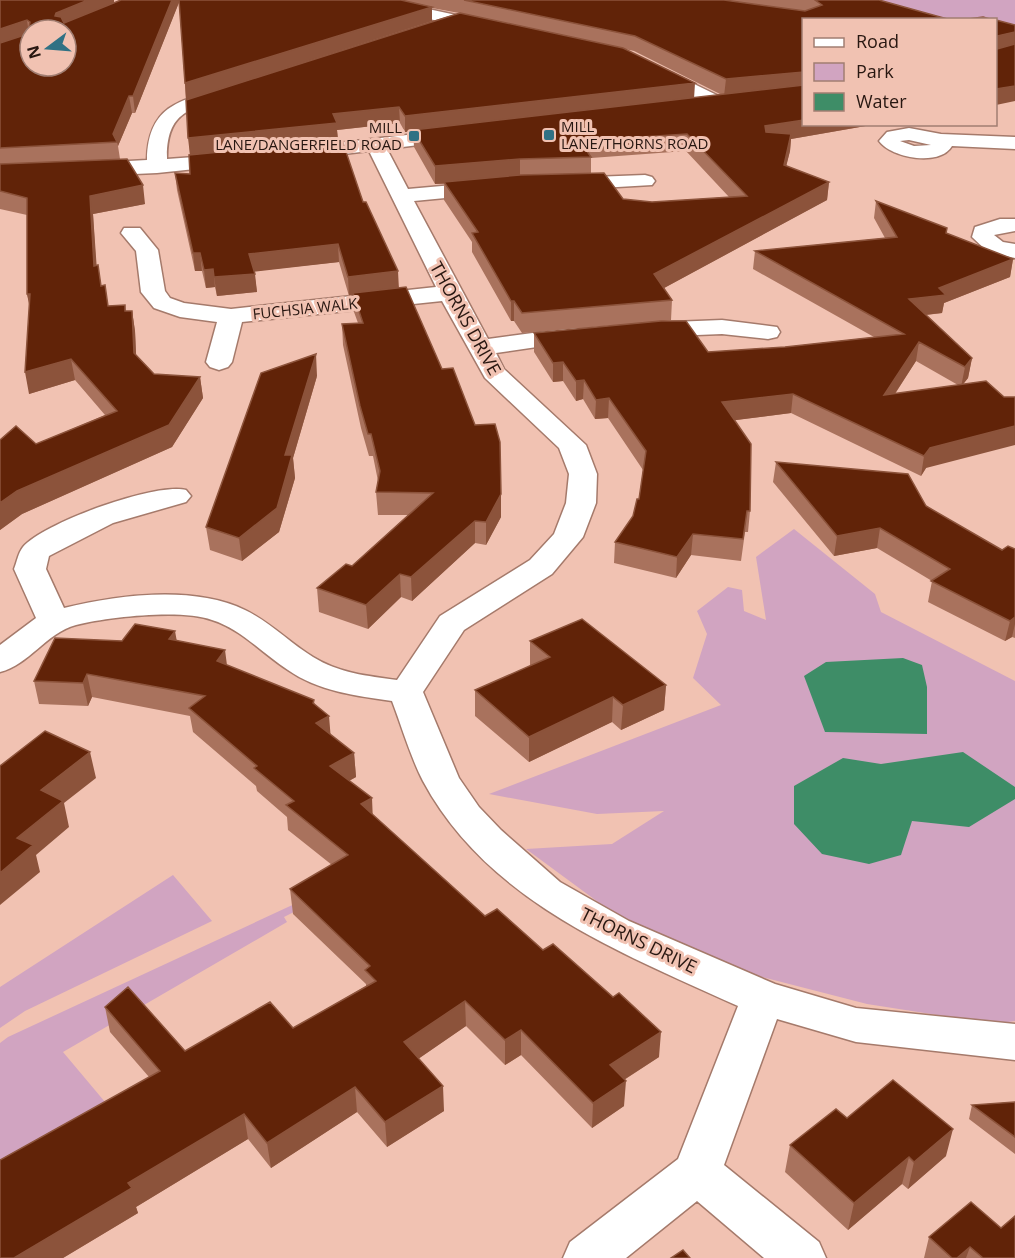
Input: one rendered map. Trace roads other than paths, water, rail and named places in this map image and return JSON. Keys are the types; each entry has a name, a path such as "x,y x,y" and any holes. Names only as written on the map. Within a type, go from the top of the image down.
{"street":[{"path":"365,0 507,30"},
{"path":"427,31 460,21"},
{"path":"638,62 721,105"},
{"path":"157,166 159,133 165,118 197,103 241,90"},
{"path":"686,108 741,102"},
{"path":"284,155 479,132"},
{"path":"939,140 1015,143"},
{"name":"THORNS DRIVE","path":"375,144 450,293 494,373 572,445 583,474 580,503 568,537 541,567 452,623 406,692 441,780 465,816 487,840 546,891 614,932 763,998 856,1025 1015,1042"},
{"path":"0,174 249,159"},
{"path":"542,184 645,182"},
{"path":"403,196 508,186"},
{"path":"1015,225 989,228 983,232 983,237 996,247 1015,251"},
{"name":"FUCHSIA WALK","path":"132,233 147,250 153,292 162,303 180,310 231,316 450,293"},
{"name":"FUCHSIA WALK","path":"219,362 231,316"},
{"path":"480,348 616,331 722,327 768,332"},
{"path":"54,622 30,569 35,552 79,525 127,506 176,496"},
{"path":"0,662 54,622 110,610 187,605 222,612 250,626 291,658 315,672 348,682 406,692"},
{"path":"588,1258 697,1172 763,998"},
{"path":"697,1172 801,1258"}],"water":[{"path":"903,658 922,665 927,687 927,734 825,732 804,676 826,662"},
{"path":"963,752 1015,787 1015,799 969,827 912,821 901,855 869,864 822,854 794,824 794,786 843,758 881,764"}],"place":[{"name":"MILL LANE/THORNS ROAD","path":"549,135"},
{"name":"MILL LANE/DANGERFIELD ROAD","path":"414,136"}]}
